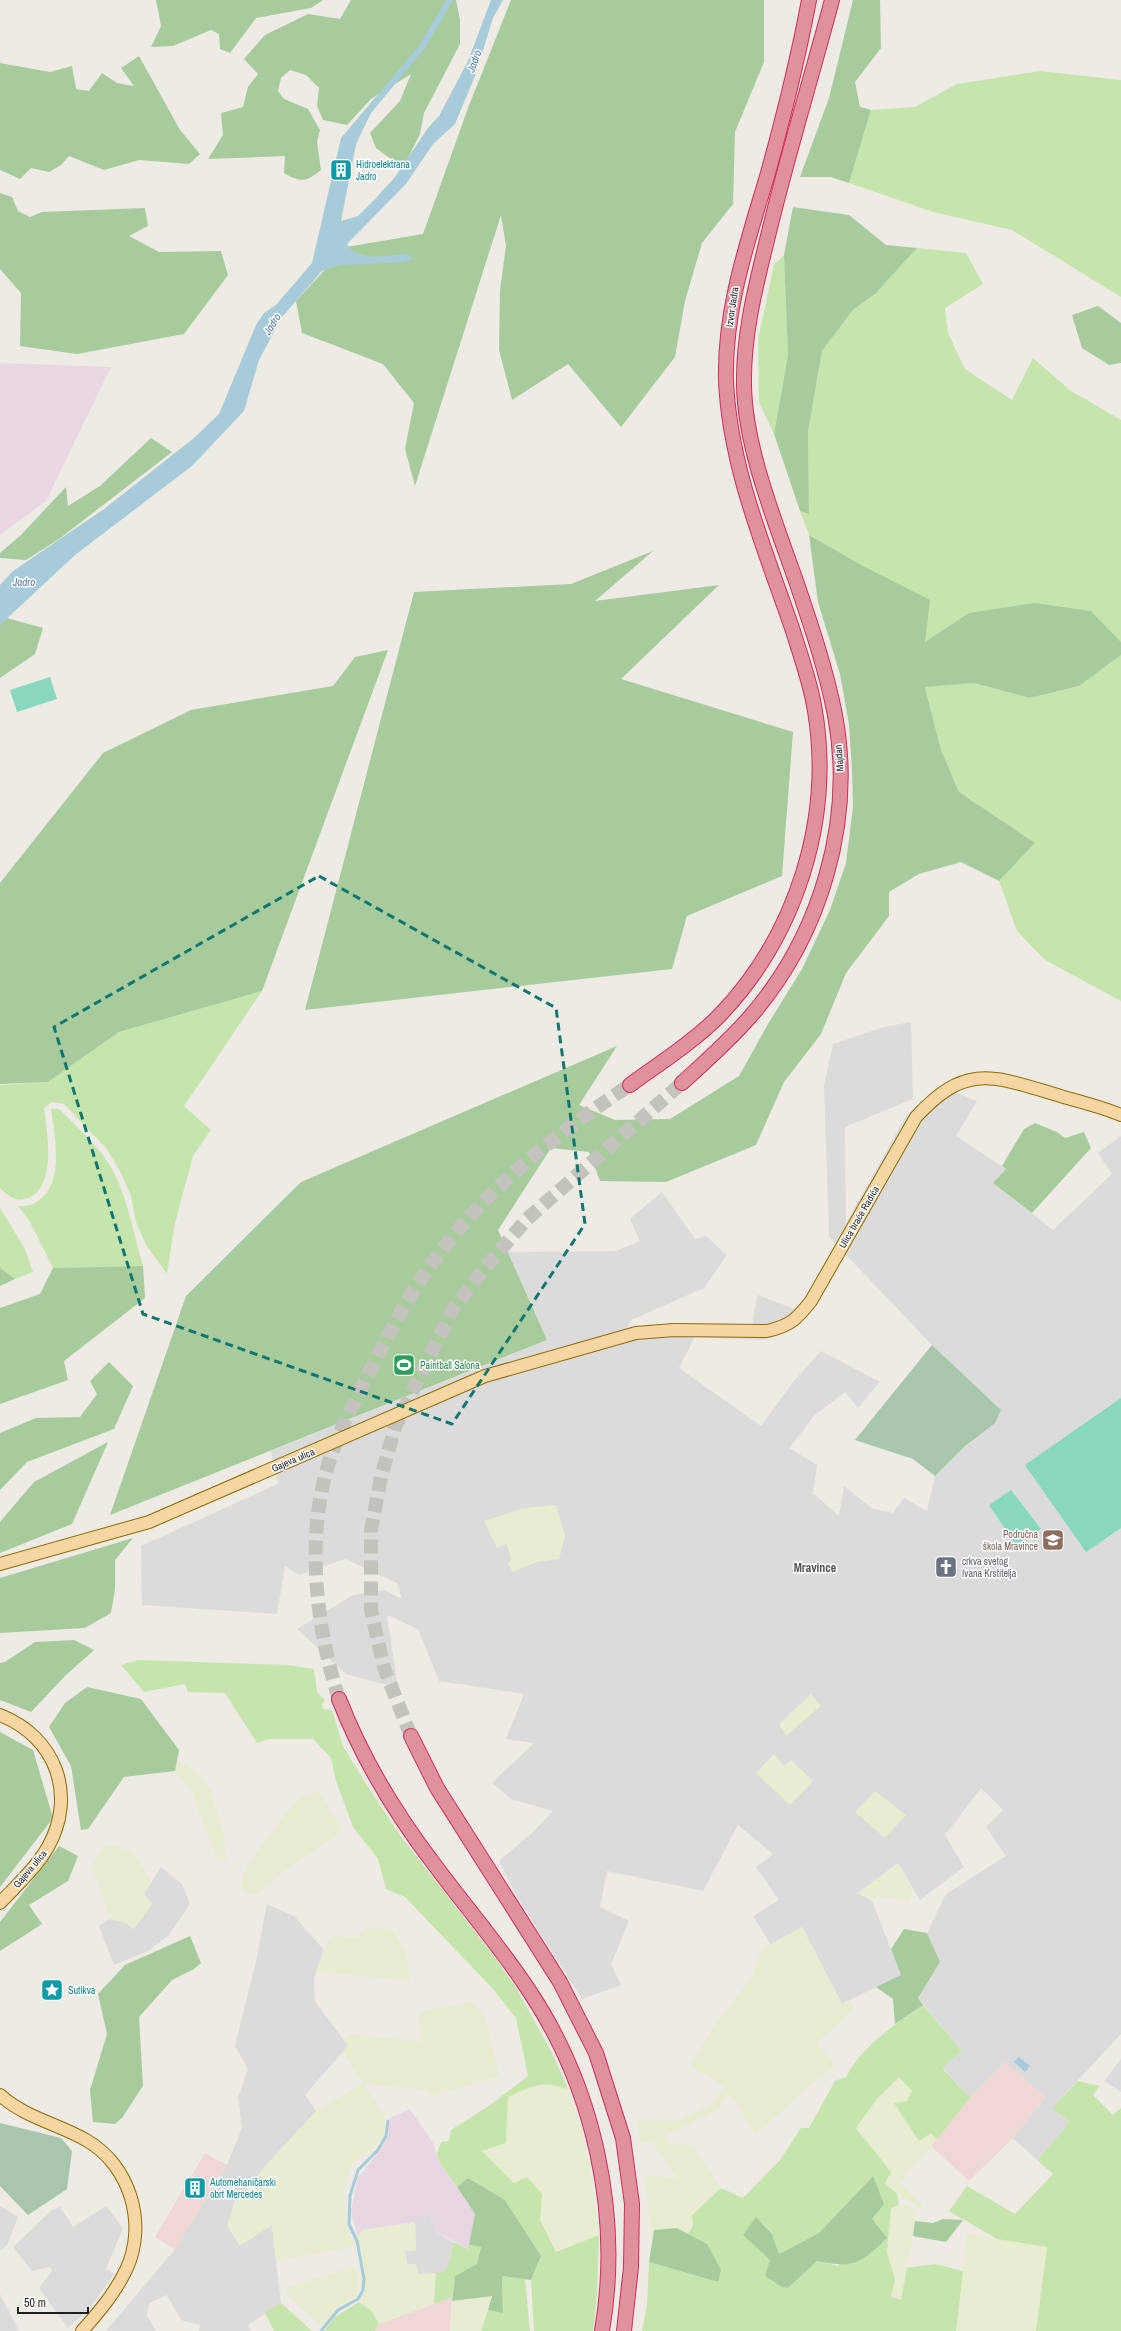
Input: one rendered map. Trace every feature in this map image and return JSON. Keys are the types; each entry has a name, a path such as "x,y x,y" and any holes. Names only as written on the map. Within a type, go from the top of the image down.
{"highway":[{"name":"Izvor Jadra","path":"807,675 746,497 729,425 726,378 729,329 736,284 789,98 809,0"},
{"name":"Izvor Jadra","path":"826,672 760,478 748,421 744,386 746,339 753,296 777,201 832,0"},
{"name":"Majdan","path":"682,1083 719,1050 751,1016 780,977 804,936 825,884 834,845 839,809 840,768 836,718 826,672"},
{"name":"Majdan","path":"630,1085 718,1017 745,985 778,933 805,873 819,794 819,741 815,710 807,675"},
{"path":"338,1699 354,1738 380,1786 433,1864 488,1931 529,1990 572,2068 599,2156 609,2236 606,2309 602,2331"},
{"path":"411,1736 437,1788 560,1982 596,2053 623,2138 632,2204 631,2267 624,2331"}],"main road":[{"name":"Ulica braće Radića","path":"583,1348 636,1333 674,1330 767,1331 780,1328 796,1320 811,1301 916,1117 932,1100 949,1088 972,1079 995,1077 1121,1115"},
{"name":"Gajeva ulica","path":"0,1564 149,1522 485,1376 583,1348"},
{"name":"Gajeva ulica","path":"0,1715 25,1728 42,1745 57,1773 62,1791 59,1816 54,1835 47,1849 0,1903"},
{"path":"0,2095 22,2111 87,2140 107,2156 117,2168 132,2199 135,2223 134,2248 127,2268 116,2289 82,2331"}],"highlighted area":[{"path":"319,876 556,1008 585,1224 452,1424 143,1314 54,1027"}],"shaded area":[{"path":"0,363 111,367 46,501 0,535"},
{"path":"911,1022 913,1099 845,1127 846,1223 906,1116 939,1086 977,1101 956,1136 1006,1169 993,1183 1053,1230 1112,1174 1098,1153 1121,1136 1121,2034 1052,2108 1070,2122 1037,2160 1013,2138 1045,2097 1005,2062 970,2098 942,2067 962,2051 918,1998 940,1962 927,1933 946,1894 1006,1856 986,1827 1003,1810 981,1788 945,1835 964,1867 920,1900 898,1863 858,1893 872,1901 901,1975 842,2004 802,1927 771,1945 753,1916 779,1900 756,1867 773,1854 738,1825 703,1891 607,1871 600,1907 629,1921 611,1964 621,1985 582,1999 517,1897 499,1861 533,1832 553,1811 511,1799 492,1783 534,1743 506,1739 524,1694 439,1681 418,1629 387,1615 398,1688 346,1674 297,1629 353,1595 385,1590 402,1599 397,1583 345,1559 299,1575 285,1566 277,1614 142,1605 141,1546 278,1484 271,1451 547,1340 508,1252 616,1251 640,1241 630,1219 662,1192 695,1239 706,1236 727,1255 704,1288 631,1320 625,1331 752,1326 757,1295 795,1309 804,1318 791,1330 764,1340 695,1337 679,1368 761,1426 793,1382 821,1351 880,1382 858,1408 845,1392 815,1415 789,1448 817,1465 813,1493 839,1516 844,1486 873,1509 893,1513 904,1498 927,1511 935,1476 964,1447 995,1423 1001,1410 932,1345 829,1237 824,1085 833,1044 884,1027"},
{"path":"161,1867 182,1884 190,1904 169,1935 148,1951 114,1965 99,1926 110,1919 126,1923 133,1929 144,1894"},
{"path":"267,1904 294,1916 324,1950 314,1979 315,2001 348,2046 305,2095 316,2111 269,2162 244,2193 235,2200 272,2225 281,2303 248,2325 251,2331 199,2331 200,2325 181,2320 167,2295 149,2303 147,2316 156,2331 106,2331 175,2249 227,2165 242,2128 238,2097 248,2069 235,2046 256,1961"},
{"path":"1121,2059 1121,2092 1104,2081"},
{"path":"1005,2062 1045,2097 1013,2138 969,2181 931,2146 970,2098"},
{"path":"410,2109 433,2143 440,2163 475,2214 469,2249 436,2232 430,2214 415,2222 364,2230 357,2235 351,2213 357,2179 382,2148 388,2136 390,2118"},
{"path":"205,2153 227,2165 175,2249 155,2237"},
{"path":"0,2206 18,2217 7,2245 0,2251"},
{"path":"106,2206 123,2228 106,2269 114,2274 90,2308 68,2328 39,2288 52,2271 50,2267 32,2271 13,2247 52,2210 60,2207 73,2227"},
{"path":"430,2214 436,2232 453,2242 450,2261 444,2273 419,2274 407,2264 405,2251 416,2250 415,2222"},
{"path":"0,2294 19,2331 0,2331"},
{"path":"452,2297 450,2331 375,2331 379,2324"}],"green space":[{"path":"156,0 323,0 311,8 256,18 230,53 220,49 219,34 211,30 173,46 151,47 161,26"},
{"path":"351,0 456,0 460,20 460,44 424,113 420,134 403,168 376,148 370,133 400,101 411,74 371,99 347,125 323,120 317,106 319,88 306,75 290,70 281,78 278,91 284,99 308,109 320,130 317,142 321,170 307,179 299,180 284,173 285,156 208,159 223,135 221,113 243,107 248,87 258,74 244,59 265,35 308,14 340,19"},
{"path":"511,0 764,0 764,62 735,132 733,204 702,243 685,301 675,357 621,427 568,364 512,400 499,350 500,290 506,246 501,215 415,486 405,449 414,403 383,364 302,333 296,301 346,247 423,234 468,108"},
{"path":"853,0 880,0 881,48 855,82 860,107 871,110 849,183 831,177 800,177 829,98"},
{"path":"139,56 180,130 200,154 189,164 139,160 104,170 69,156 61,165 49,172 31,168 20,179 0,170 0,63 50,72 72,66 76,89 89,91 102,73 117,83 134,86 121,68"},
{"path":"1041,71 1121,80 1121,297 1012,230 933,212 849,183 871,110 915,107 957,84"},
{"path":"0,193 12,197 18,211 30,217 42,212 145,208 148,226 129,236 159,252 221,251 228,275 184,334 77,354 20,346 21,293 0,269"},
{"path":"793,207 849,215 886,245 917,248 876,293 853,310 822,351 808,432 809,514 800,511 774,434 788,355 784,255"},
{"path":"917,248 966,253 983,284 945,308 948,333 965,369 1012,400 1033,358 1071,391 1121,420 1121,642 1091,611 969,613 925,642 865,567 809,535 800,511 809,514 808,432 822,351 853,310 876,293"},
{"path":"784,255 788,355 774,434 759,402 758,339 774,265"},
{"path":"1098,306 1121,323 1121,363 1109,365 1082,348 1072,315"},
{"path":"151,438 172,452 59,539 26,560 0,558 0,553 21,535 66,487 68,506 100,486"},
{"path":"809,535 865,567 930,600 925,642 969,613 1034,603 1091,611 1121,642 1121,655 1079,686 1030,698 974,683 925,687 941,750 959,792 1035,843 999,881 961,862 919,874 889,892 889,916 846,973 821,1034 784,1082 756,1145 666,1182 600,1181 589,1152 551,1148 498,1230 547,1340 110,1515 186,1296 301,1182 617,1046 579,1105 615,1120 670,1119 739,1076 768,1024 802,969 830,910 846,863 853,807 849,725 840,674 818,602"},
{"path":"653,551 595,601 719,585 621,679 793,732 782,876 687,916 672,969 305,1010 414,592 571,584"},
{"path":"3,617 43,628 35,654 0,678 0,623"},
{"path":"388,650 262,991 119,1032 48,1082 0,1084 0,883 103,753 191,710 333,686 355,657"},
{"path":"1121,655 1121,1001 1045,960 1017,931 999,881 1035,843 959,792 941,750 925,687 974,683 1030,698 1079,686"},
{"path":"50,677 57,699 17,712 10,690"},
{"path":"262,991 184,1106 211,1130 193,1156 175,1223 167,1274 146,1245 136,1222 131,1196 120,1171 106,1148 64,1104 52,1102 44,1108 47,1129 48,1155 47,1168 40,1189 32,1196 19,1200 11,1197 0,1188 0,1085 48,1082 119,1032"},
{"path":"51,1109 59,1109 96,1147 107,1161 125,1198 143,1266 53,1268 30,1222 18,1206 28,1206 33,1204 43,1197 50,1187 56,1161 55,1134"},
{"path":"1035,1123 1057,1132 1065,1138 1084,1132 1091,1148 1032,1213 993,1183 1006,1169 1002,1166 1024,1129"},
{"path":"0,1208 24,1247 33,1272 15,1279 0,1269"},
{"path":"143,1266 145,1298 64,1361 68,1380 0,1404 0,1308 40,1294 53,1268"},
{"path":"0,1268 15,1279 0,1286"},
{"path":"932,1345 1001,1410 995,1423 964,1447 935,1476 913,1459 855,1440"},
{"path":"109,1362 133,1386 114,1429 27,1462 0,1490 0,1433 36,1418 80,1417 97,1394 90,1381"},
{"path":"1121,1398 1121,1528 1086,1552 1025,1465"},
{"path":"108,1442 72,1524 0,1553 0,1522 34,1482"},
{"path":"1011,1490 1041,1529 1016,1545 989,1505"},
{"path":"556,1505 565,1536 559,1559 536,1562 513,1572 508,1564 511,1560 507,1544 497,1548 484,1521 524,1508"},
{"path":"133,1538 115,1560 115,1589 111,1613 85,1628 0,1633 0,1578"},
{"path":"74,1640 94,1650 66,1675 31,1712 0,1700 0,1663 5,1662 35,1642"},
{"path":"138,1660 287,1665 314,1669 317,1692 325,1700 322,1704 323,1709 332,1710 343,1746 402,1838 490,1951 515,1986 552,2053 568,2089 543,2084 525,2089 508,2097 506,2143 482,2151 514,2183 527,2177 542,2194 540,2220 556,2252 599,2235 597,2294 593,2331 534,2331 531,2280 541,2256 505,2200 468,2178 457,2187 440,2163 437,2153 441,2142 449,2141 451,2130 490,2105 528,2076 516,2018 493,1989 405,1897 386,1889 378,1859 353,1827 336,1781 331,1758 313,1739 270,1739 257,1743 225,1693 188,1692 185,1684 144,1692 121,1665"},
{"path":"87,1687 141,1699 179,1750 175,1771 124,1777 88,1829 81,1830 71,1766 49,1727 65,1703"},
{"path":"811,1694 821,1706 786,1736 779,1724"},
{"path":"0,1732 33,1750 53,1818 0,1887"},
{"path":"774,1754 784,1766 791,1760 813,1781 790,1805 756,1773"},
{"path":"177,1761 195,1770 210,1789 223,1830 226,1860 217,1859 191,1790 175,1771"},
{"path":"319,1791 341,1828 339,1833 282,1872 257,1895 242,1890 241,1880 249,1863 277,1825 299,1798"},
{"path":"875,1791 906,1815 885,1838 855,1812"},
{"path":"59,1846 78,1856 68,1881 29,1905 42,1924 0,1951 0,1922"},
{"path":"108,1846 117,1846 133,1853 151,1882 144,1894 152,1904 134,1929 126,1923 110,1919 92,1866 101,1849"},
{"path":"898,1863 914,1890 909,1902 878,1896 872,1901 858,1893"},
{"path":"802,1927 842,2004 849,2000 854,2008 817,2043 834,2065 755,2134 730,2093 715,2112 666,2134 669,2144 692,2145 721,2188 692,2215 693,2226 688,2234 677,2228 653,2230 652,2239 644,2175 677,2178 652,2142 640,2142 637,2119 676,2121 711,2105 725,2086 690,2066 715,2025 750,1980 762,1949"},
{"path":"364,1928 392,1929 406,1954 410,1981 316,1971 324,1950 333,1936 358,1938"},
{"path":"904,1929 927,1933 940,1962 918,1998 923,2005 895,2024 893,1999 876,1987 901,1975 891,1949"},
{"path":"190,1936 201,1963 194,1969 172,1980 139,2017 143,2086 122,2118 115,2124 93,2122 90,2090 107,2034 98,1994 125,1965"},
{"path":"473,2002 486,2020 499,2076 429,2097 428,2090 364,2084 383,2114 386,2125 381,2139 374,2147 352,2163 344,2193 346,2223 355,2246 276,2261 272,2225 240,2246 227,2226 235,2200 244,2193 269,2162 316,2111 363,2084 343,2051 348,2046 343,2039 350,2034 422,2042 418,2012"},
{"path":"923,2005 962,2051 942,2068 970,2098 937,2139 931,2133 919,2141 894,2103 907,2101 912,2091 899,2077 876,2100 856,2128 891,2172 885,2183 897,2194 899,2205 891,2208 887,2252 895,2279 891,2297 901,2300 907,2268 935,2264 963,2271 956,2331 642,2331 647,2305 649,2262 718,2282 707,2244 688,2234 693,2226 692,2215 721,2188 743,2198 780,2160 801,2128 809,2128 835,2081 846,2077 861,2055 880,2036","holes":["873,2176 872,2219 838,2266 817,2261 788,2288 766,2276 770,2260 756,2218 772,2233 779,2254 819,2233"]},
{"path":"900,2077 913,2091 907,2101 894,2103 919,2141 931,2132 937,2139 899,2183 923,2205 921,2208 897,2194 885,2183 856,2128 876,2100"},
{"path":"1078,2081 1100,2086 1093,2095 1113,2115 1121,2108 1121,2331 1036,2331 1047,2247 997,2239 949,2211 967,2186 1015,2214 1053,2174 1037,2160 1070,2122 1052,2108"},
{"path":"549,2083 568,2089 580,2124 589,2161 599,2235 556,2252 539,2220 542,2194 527,2177 514,2183 482,2151 506,2143 508,2097 535,2085"},
{"path":"0,2123 61,2138 72,2151 67,2189 28,2215 0,2186"},
{"path":"873,2176 884,2204 872,2219 887,2238 870,2253 856,2262 840,2264 817,2261 788,2288 782,2287 765,2276 770,2260 743,2235 756,2217 772,2234 779,2254 819,2233"},
{"path":"468,2178 505,2200 541,2256 531,2280 502,2276 503,2313 488,2310 492,2296 452,2301 455,2276 477,2264 481,2247 469,2245 475,2214 457,2187"},
{"path":"899,2205 910,2206 917,2212 901,2301 891,2297 895,2279 887,2252 891,2208"},
{"path":"943,2219 963,2220 946,2242 913,2236 915,2221 933,2223"},
{"path":"415,2222 416,2250 405,2251 407,2264 416,2264 419,2274 436,2273 434,2304 379,2324 371,2310 359,2302 365,2292 365,2271 357,2235 364,2230"},
{"path":"677,2228 707,2244 721,2270 718,2282 649,2262 654,2230"},
{"path":"967,2234 1047,2247 1036,2331 956,2331"},
{"path":"453,2242 468,2249 469,2245 481,2247 477,2264 455,2276 452,2297 434,2304 436,2273 444,2272 450,2261"},
{"path":"353,2267 359,2275 357,2298 339,2307 322,2326 286,2295 288,2287"},
{"path":"502,2276 525,2279 530,2331 481,2331 488,2310 503,2312"},
{"path":"492,2296 481,2331 450,2331 452,2301"},
{"path":"359,2302 371,2310 379,2324 375,2331 324,2331 335,2317"},
{"path":"281,2303 312,2331 274,2331 265,2313"}],"water":[{"name":"Jadro","path":"446,0 453,0 425,48 371,113 356,144 341,221 358,216 395,177 428,128 439,116 468,61 491,0 503,0 493,18 475,76 455,124 433,144 406,184 347,244 358,254 366,256 407,254 413,259 404,262 340,265 322,271 282,317 259,360 244,411 192,466 75,555 0,625 0,585 13,571 104,509 194,438 219,414 256,325 264,313 276,305 312,263 341,138 419,46"},
{"path":"1019,2057 1030,2066 1025,2072 1014,2062"}],"waterway":[{"path":"321,2331 338,2310 358,2299 363,2290 364,2279 357,2241 349,2224 350,2196 358,2170 378,2150 386,2136 388,2121"}],"tunnel":[{"path":"411,1736 384,1668 371,1610 371,1530 381,1477 395,1427 453,1309 483,1270 527,1219 682,1083"},
{"path":"339,1699 324,1640 319,1609 316,1578 316,1546 318,1515 323,1485 335,1445 350,1412 389,1333 423,1276 444,1247 467,1220 491,1194 544,1147 572,1125 630,1085"}],"place":[{"name":"Hidroelektrana Jadro","path":"341,170"},
{"name":"Paintball Salona","path":"404,1365"},
{"name":"Područna škola Mravince","path":"1053,1540"},
{"name":"crkva svetog Ivana Krstitelja","path":"946,1567"},
{"name":"Sutikva","path":"52,1990"},
{"name":"Automehaničarski obrt Mercedes","path":"195,2188"}],"district":[{"name":"Mravince","path":"815,1568"}]}
